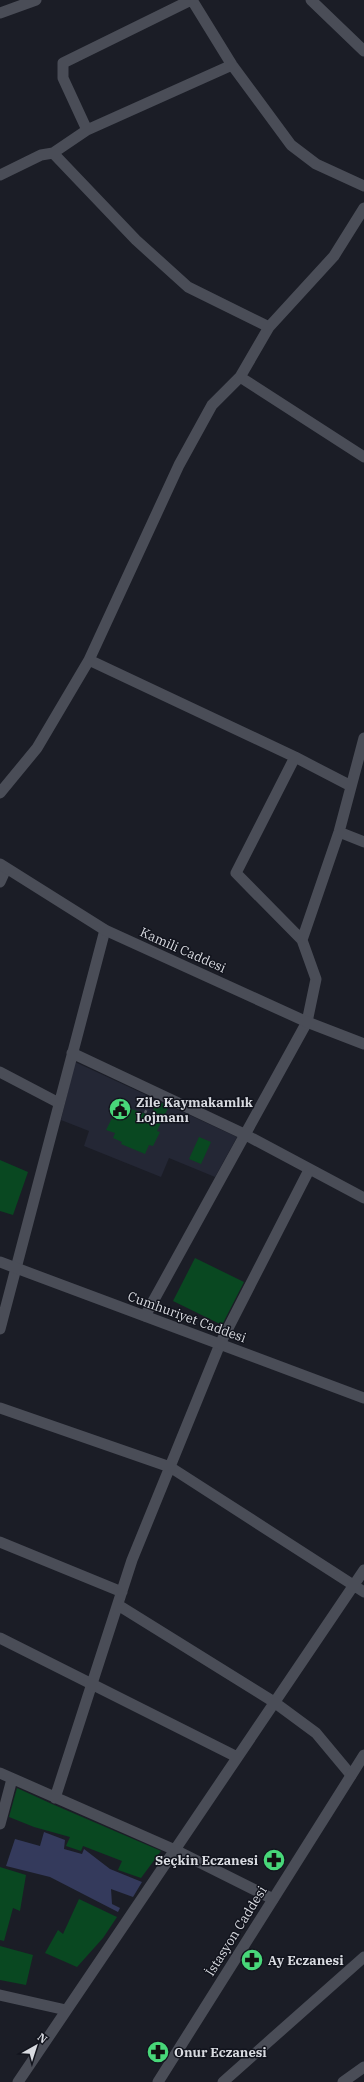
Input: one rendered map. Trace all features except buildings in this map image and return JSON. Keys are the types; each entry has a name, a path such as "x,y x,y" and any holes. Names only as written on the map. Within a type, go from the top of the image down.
{"street":[{"path":"0,13 36,0"},
{"path":"87,130 63,78 63,63 192,0 232,66 291,145 316,164 364,186"},
{"path":"311,0 364,51"},
{"path":"0,175 41,156 53,153 87,130 232,66"},
{"path":"53,153 136,240 188,287 269,327"},
{"path":"0,793 37,748 89,660 179,465 212,405 240,377 269,327 334,256 364,208"},
{"path":"240,377 362,452"},
{"path":"89,660 295,757 351,786"},
{"path":"302,940 339,832 364,738"},
{"path":"145,1316 307,1022 316,979 302,940 236,873 295,757"},
{"path":"339,832 364,842"},
{"path":"0,882 3,866"},
{"name":"Kamili Caddesi","path":"3,866 105,930 307,1022 364,1044"},
{"path":"0,1329 105,930"},
{"path":"72,1054 244,1134 364,1198"},
{"path":"0,1072 59,1103"},
{"path":"55,1798 132,1560 220,1344 309,1170"},
{"name":"Cumhuriyet Caddesi","path":"0,1262 364,1398"},
{"path":"0,1408 170,1467 364,1592"},
{"path":"0,1542 122,1592"},
{"path":"18,2082 364,1570"},
{"path":"118,1605 274,1702 316,1733 351,1775"},
{"path":"0,1638 237,1757"},
{"name":"İstasyon Caddesi","path":"158,2082 364,1755"},
{"path":"0,1773 175,1850 273,1899"},
{"path":"0,1824 12,1779"},
{"path":"223,2082 364,1957"},
{"path":"0,1995 66,2010"},
{"path":"343,2082 364,2067"}],"shaded area":[{"name":"Zile Kaymakamlık Lojmanı","path":"75,1062 237,1137 215,1177 169,1158 161,1177 84,1146 89,1131 61,1120"},
{"path":"44,1832 65,1840 64,1849 82,1854 84,1849 110,1869 142,1882 133,1897 111,1889 112,1904 120,1908 118,1912 50,1877 6,1866 15,1839 40,1846"}],"place":[{"name":"Zile Kaymakamlık Lojmanı","path":"120,1109"},
{"name":"Seçkin Eczanesi","path":"274,1860"},
{"name":"Ay Eczanesi","path":"252,1960"},
{"name":"Onur Eczanesi","path":"158,2052"}]}
